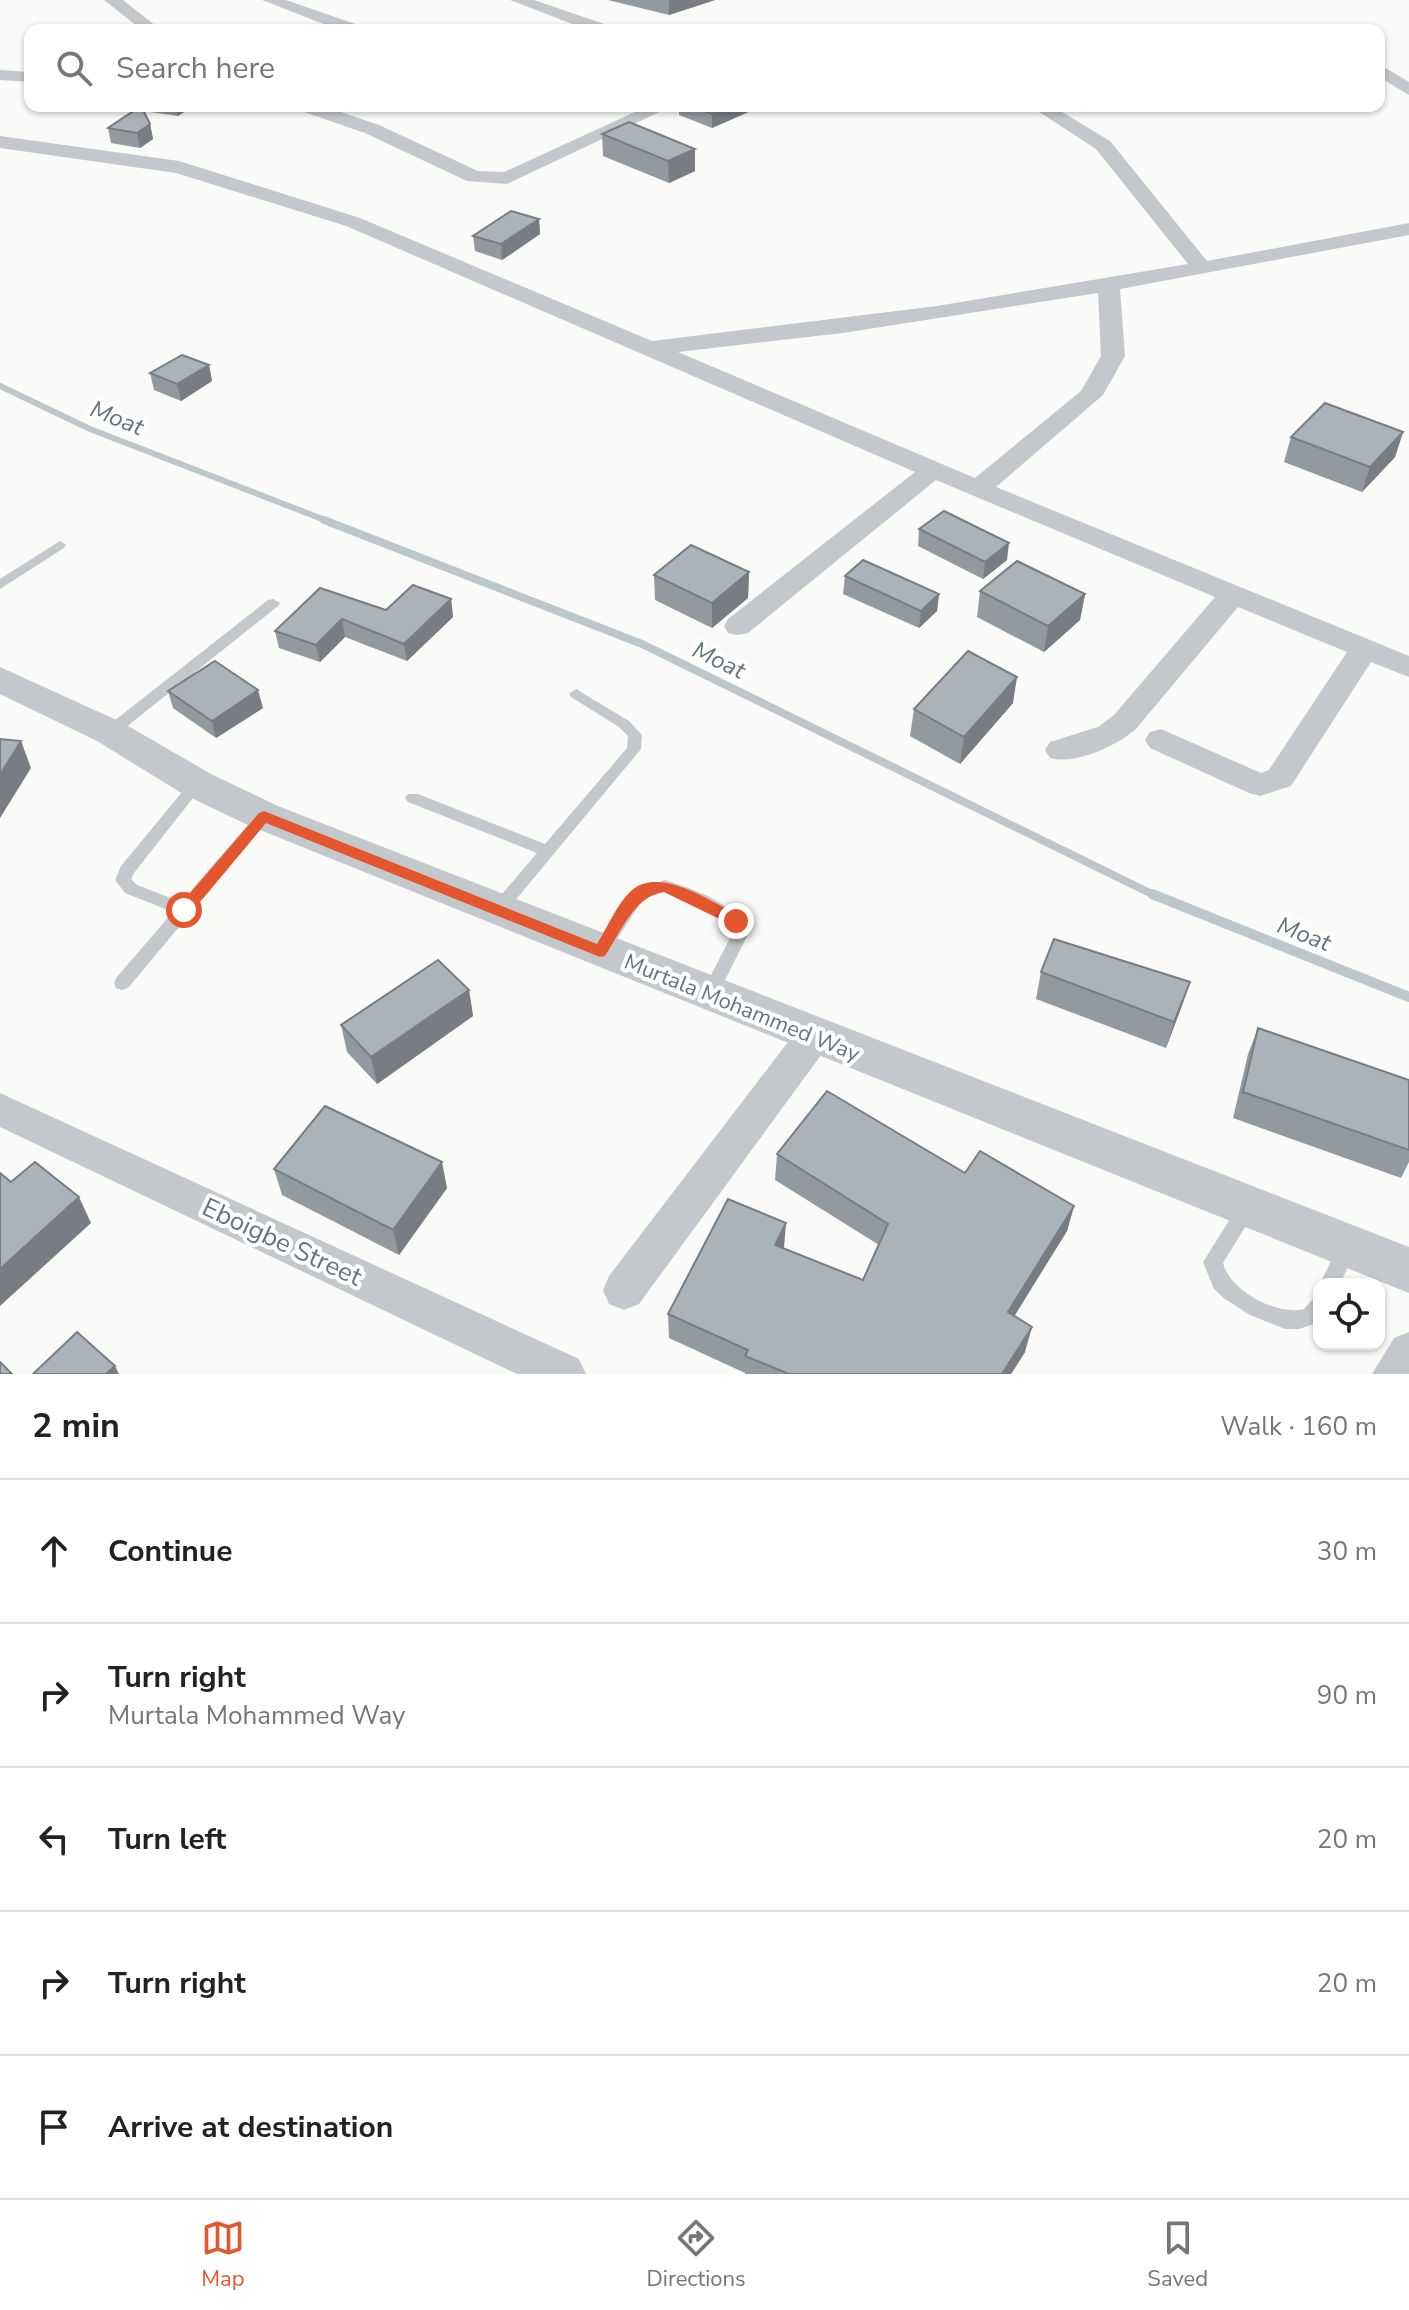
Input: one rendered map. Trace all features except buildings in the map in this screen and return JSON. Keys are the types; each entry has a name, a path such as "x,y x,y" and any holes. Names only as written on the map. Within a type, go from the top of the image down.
{"street":[{"path":"112,0 145,24"},
{"path":"270,0 338,24"},
{"path":"518,0 587,24"},
{"path":"1385,73 1409,90"},
{"path":"0,75 24,77"},
{"path":"323,112 372,129 474,177 492,180 507,178 650,112"},
{"path":"1049,112 1103,145 1202,268"},
{"path":"0,142 179,167 353,222 978,489 1409,667"},
{"path":"646,349 775,337 1109,284 1409,229"},
{"path":"978,489 1091,395 1113,356 1109,284"},
{"path":"738,626 933,470"},
{"path":"1061,750 1109,735 1125,722 1233,594"},
{"path":"1161,740 1260,785 1280,778 1365,648"},
{"name":"Murtala Mohammed Way","path":"0,679 110,732 197,784 264,816 1249,1207 1339,1265 1409,1270"},
{"path":"624,1290 814,1036"},
{"name":"Eboigbe Street","path":"0,1109 564,1374"},
{"path":"1394,1374 1409,1353"}],"lane":[{"path":"0,585 60,545"},
{"path":"110,732 273,603"},
{"path":"497,911 634,749 635,735 624,724 576,694"},
{"path":"184,910 131,889 123,880 127,870 197,784"},
{"path":"413,798 547,851"},
{"path":"122,983 264,816"},
{"path":"600,951 637,895 665,886 723,912 736,921 741,932 709,995"},
{"path":"1249,1207 1213,1262 1216,1276 1224,1287 1280,1321 1300,1321 1313,1314"}],"waterway":[{"name":"Moat","path":"0,386 90,429 330,522"},
{"name":"Moat","path":"324,520 642,644 1156,896"},
{"name":"Moat","path":"1152,894 1409,997"}],"route":[{"path":"184,910 264,816 600,951 637,895 650,888 665,886 736,921"}]}
